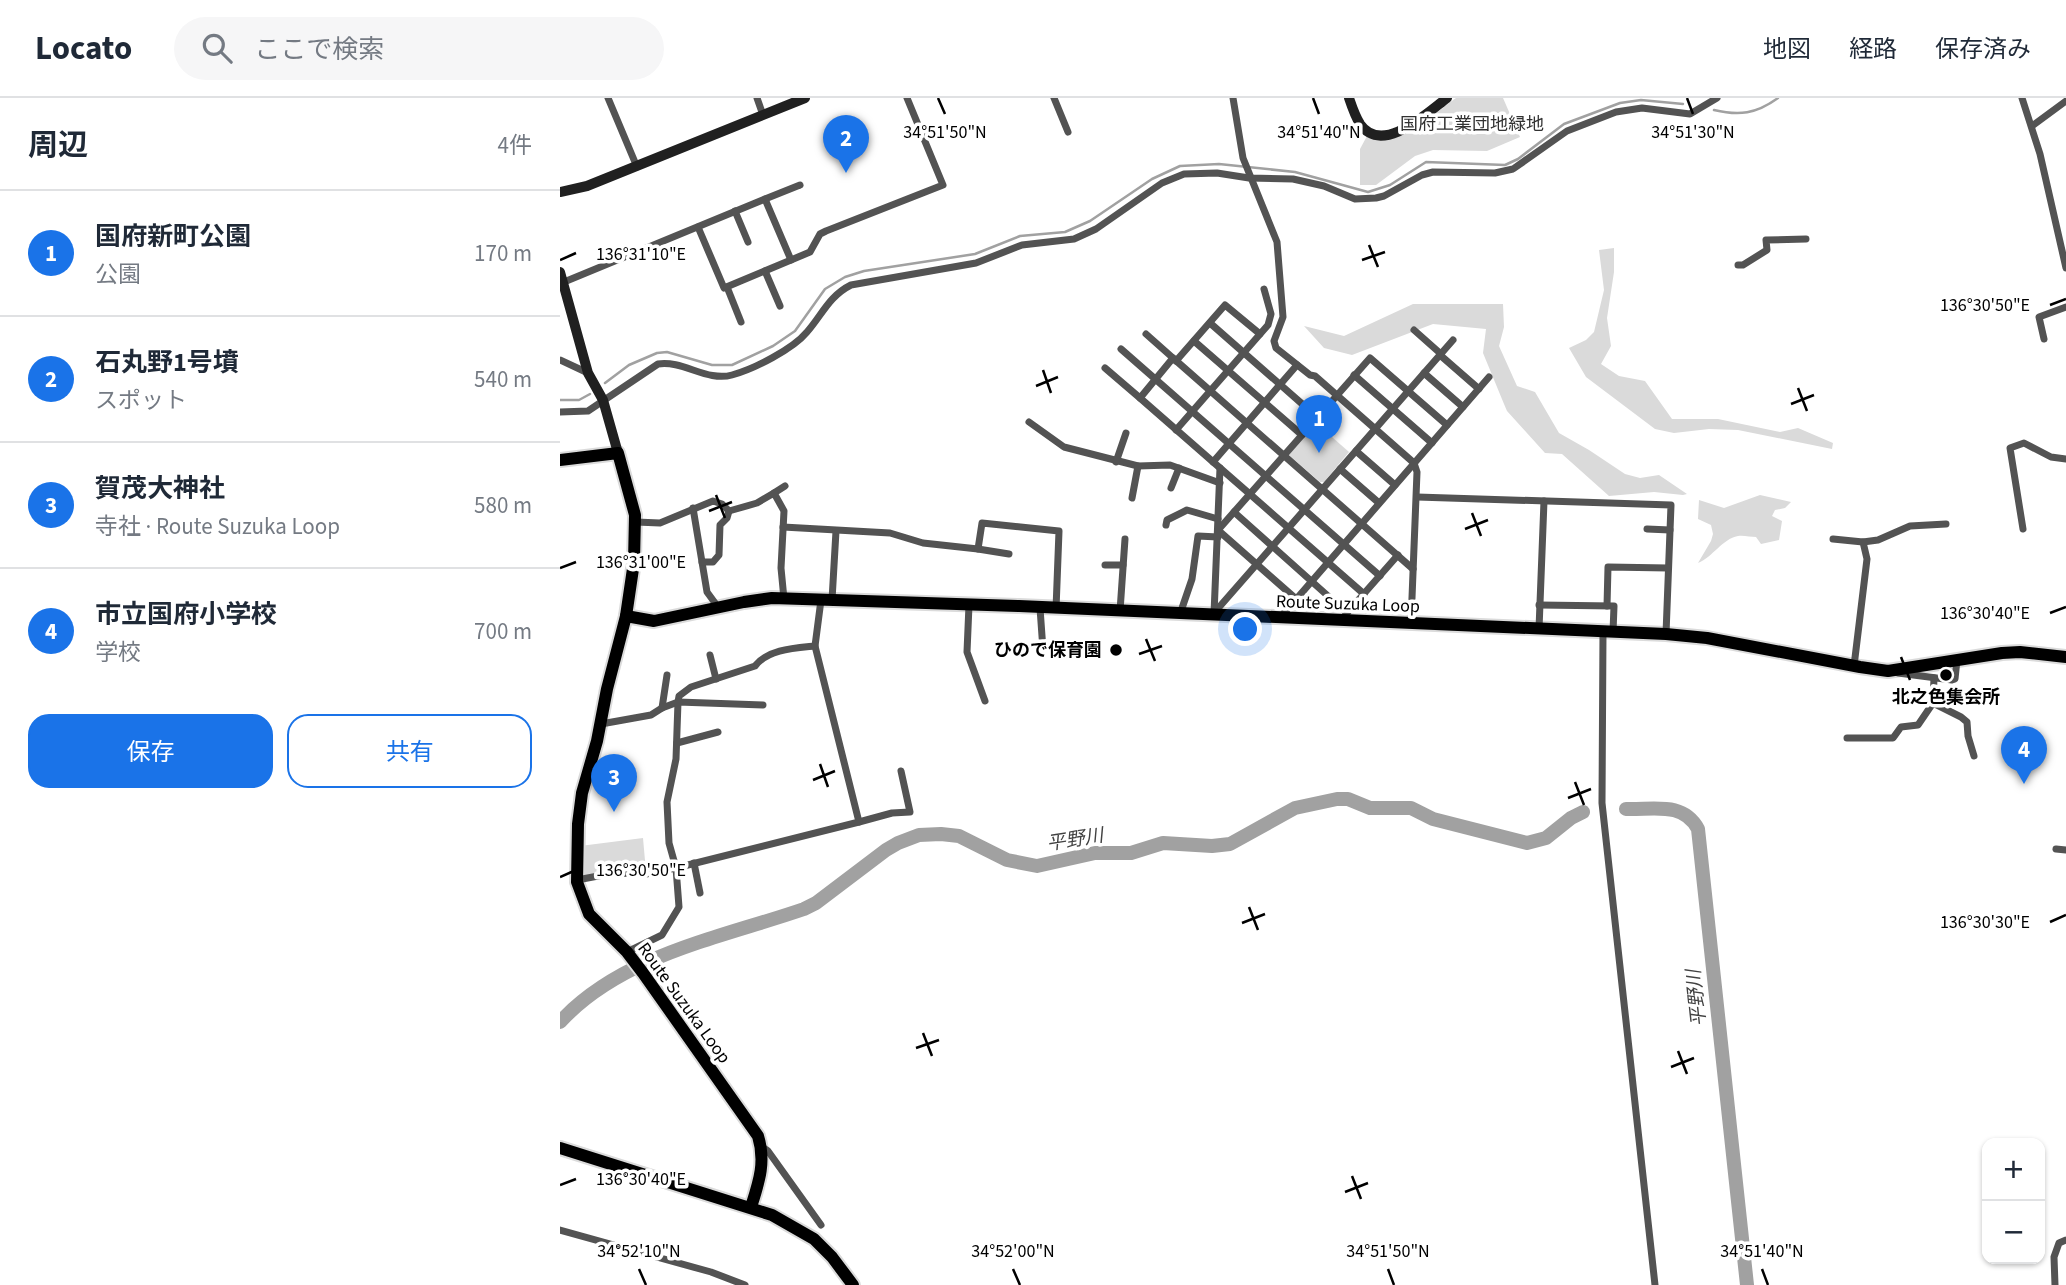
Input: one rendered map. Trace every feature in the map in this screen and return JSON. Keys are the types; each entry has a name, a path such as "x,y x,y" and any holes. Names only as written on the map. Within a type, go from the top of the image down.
{"main road":[{"path":"560,460 618,453"},
{"name":"Route Suzuka Loop","path":"618,453 634,506 634,562 626,616 582,793 578,824 579,892 589,914 635,962 758,1136 761,1146"},
{"name":"Route Suzuka Loop","path":"626,616 654,621 744,601 827,600 1180,615 1213,614 1279,619 1345,617 1411,624 1666,634 1707,638 1888,671 2020,652 2066,657"},
{"path":"751,1208 762,1168 761,1146"},
{"path":"560,1149 751,1208 787,1222 814,1239 853,1285"}],"street":[{"path":"608,98 637,167"},
{"path":"757,98 763,115"},
{"path":"560,192 587,186 637,167 805,98"},
{"path":"698,227 724,288 810,252 825,230 943,185 907,98"},
{"path":"1054,98 1068,132"},
{"path":"1233,98 1242,158 1277,242 1283,317 1274,341 1279,352 1315,376 1414,463 1417,472 1411,624"},
{"path":"1349,98 1365,129 1385,135 1401,131 1447,98"},
{"path":"560,412 588,411 658,364 668,362 723,376 732,375 772,357 805,335 824,307 851,285 976,263 1023,245 1074,239 1096,229 1163,183 1184,174 1217,173 1293,179 1324,186 1355,199 1376,198 1412,179 1433,172 1495,173 1513,169 1567,131 1616,112 1642,108 1690,114 1717,98"},
{"path":"2022,98 2040,154 2066,268"},
{"path":"2032,126 2066,101"},
{"path":"618,453 603,400 588,373 562,277 698,227 800,185"},
{"path":"765,198 791,260"},
{"path":"735,211 748,242"},
{"path":"1738,264 1743,265 1767,250 1766,240 1806,239"},
{"path":"765,271 780,306"},
{"path":"727,287 741,322"},
{"path":"1176,430 1244,353 1270,319 1264,289"},
{"path":"1140,398 1226,305 1260,334"},
{"path":"2044,339 2039,317 2066,307"},
{"path":"1210,323 1317,417"},
{"path":"1414,330 1479,389"},
{"path":"1146,334 1413,569"},
{"path":"1213,614 1454,340"},
{"path":"1194,341 1302,435"},
{"path":"1121,349 1380,576"},
{"path":"1180,615 1192,579 1198,536 1218,532 1370,358 1447,425"},
{"path":"560,360 588,373"},
{"path":"1213,462 1297,365"},
{"path":"1105,368 1364,594"},
{"path":"1424,373 1463,407"},
{"path":"1354,376 1432,443"},
{"path":"1279,619 1489,377"},
{"path":"1029,422 1064,447 1138,466 1163,464 1220,483"},
{"path":"1116,462 1126,433"},
{"path":"2023,529 2010,448 2024,443 2051,457 2066,459"},
{"path":"1356,451 1395,485"},
{"path":"1132,498 1138,466"},
{"path":"1171,488 1179,468"},
{"path":"1213,614 1220,468"},
{"path":"1340,469 1379,503"},
{"path":"729,511 757,503 785,486"},
{"path":"774,494 784,511 781,568 784,599"},
{"path":"1416,496 1671,505 1666,634"},
{"path":"1539,629 1544,500"},
{"path":"636,523 660,523 713,501 722,504 729,511"},
{"path":"693,508 707,593 718,607"},
{"path":"1166,525 1167,520 1187,510 1218,519"},
{"path":"702,562 713,562 719,555 720,525 727,518 729,511"},
{"path":"1234,512 1311,580 1345,617 1398,555"},
{"path":"978,549 982,523 1059,531 1056,609"},
{"path":"1833,539 1863,542 1878,540 1910,526 1946,524"},
{"path":"783,527 890,533 923,544 1009,554"},
{"path":"1647,529 1670,530"},
{"path":"836,531 827,600 815,646 859,822"},
{"path":"1218,532 1296,598"},
{"path":"1120,612 1125,539"},
{"path":"1854,666 1867,559 1863,542"},
{"path":"1105,565 1123,565"},
{"path":"1606,606 1608,566 1668,568"},
{"path":"969,605 967,652 985,701"},
{"path":"1539,605 1614,606 1608,632 1602,803 1655,1285"},
{"path":"1040,608 1044,650"},
{"path":"635,962 662,935 679,907 677,868 669,843 667,803 676,759 678,696 691,687 755,666 772,654 815,646"},
{"path":"710,655 716,679"},
{"path":"1888,671 1934,678 1955,678 1957,659"},
{"path":"662,708 667,675"},
{"path":"1847,738 1893,738 1900,727 1918,725 1933,703 1934,678"},
{"path":"601,724 651,715 678,702 763,705"},
{"path":"1933,703 1967,722 1974,756"},
{"path":"677,743 718,732"},
{"path":"577,880 614,873 646,874 677,868 892,813 910,812 901,771"},
{"path":"2056,849 2066,850"},
{"path":"694,863 700,893"},
{"path":"761,1146 768,1151 821,1225"},
{"path":"560,1230 711,1272 745,1285"},
{"path":"2055,1285 2054,1257 2059,1243 2066,1240"}],"green space":[{"name":"国府工業団地緑地","path":"1456,98 1503,98 1520,137 1487,151 1433,150 1415,156 1376,185 1360,185 1360,149 1367,136 1379,139 1403,134"},
{"path":"1614,248 1614,272 1607,318 1611,346 1601,364 1619,376 1645,381 1672,419 1718,419 1780,432 1798,428 1833,443 1832,449 1738,430 1709,429 1674,433 1655,429 1586,377 1569,348 1586,340 1594,332 1604,290 1599,250"},
{"path":"1413,304 1503,304 1504,327 1499,346 1517,386 1535,392 1559,433 1625,474 1640,478 1659,475 1687,494 1654,492 1609,496 1562,454 1545,453 1507,411 1483,353 1486,329 1433,324 1352,355 1324,348 1304,326 1344,336"},
{"path":"1316,423 1349,452 1324,482 1320,482 1289,455"},
{"path":"1760,495 1791,502 1785,508 1775,510 1772,516 1782,521 1779,540 1761,544 1756,537 1738,536 1698,563 1713,534 1711,525 1698,519 1699,500 1724,508"},
{"path":"643,838 646,872 613,870 579,878 580,846"}],"waterway":[{"path":"1714,110 1747,112 1778,98"},
{"path":"605,383 629,365 657,353 667,352 712,365 732,365 773,346 795,331 825,289 845,277 864,271 975,254 1020,236 1065,232 1090,221 1152,179 1180,166 1219,164 1295,172 1368,192 1390,185 1426,162 1505,165 1518,159 1564,124 1620,103 1641,100 1683,104"},
{"path":"560,400 579,400 590,394"},
{"name":"平野川","path":"560,1022 585,999 642,964 706,940 804,909 816,903 886,850 919,835 959,836 1007,860 1037,866 1095,853 1131,853 1163,843 1212,846 1230,844 1295,808 1337,799 1348,799 1370,808 1411,808 1433,819 1527,843 1546,838 1583,812"},
{"name":"平野川","path":"1626,809 1657,808 1676,811 1692,820 1698,829 1747,1285"}],"place":[{"name":"石丸野1号墳","path":"846,173"},
{"name":"国府新町公園","path":"1319,453"},
{"name":"ひので保育園","path":"1116,650"},
{"name":"北之色集会所","path":"1946,675"},
{"name":"市立国府小学校","path":"2024,784"},
{"name":"賀茂大神社","path":"614,812"}]}
